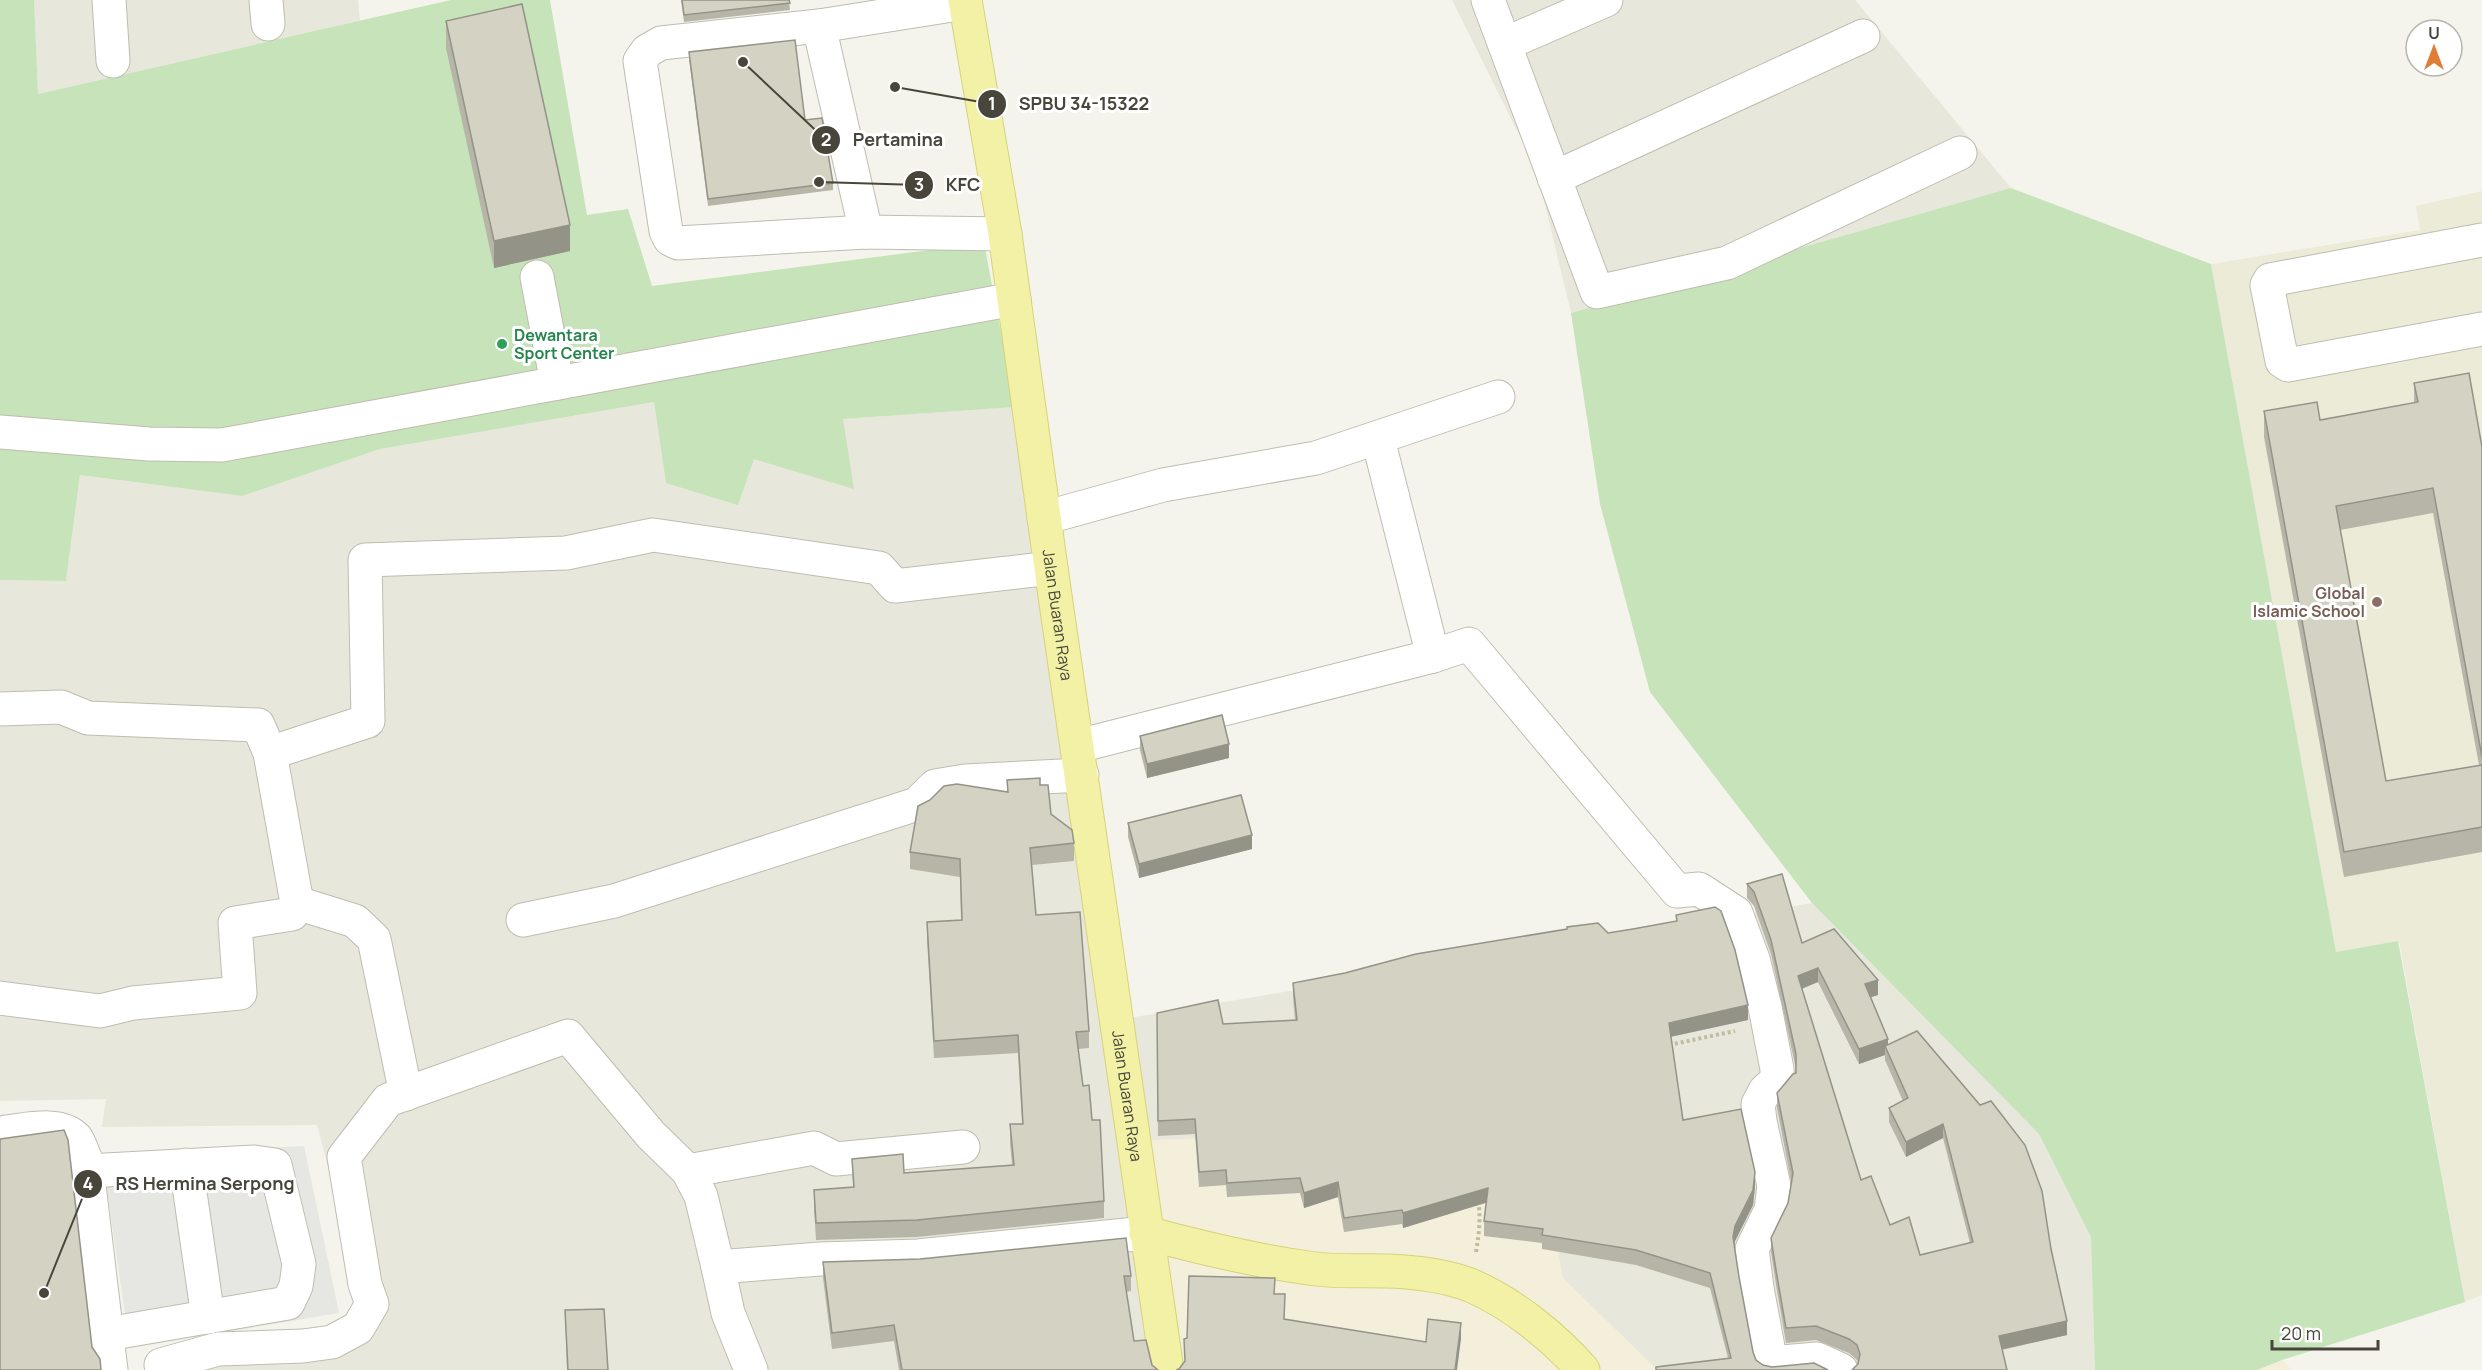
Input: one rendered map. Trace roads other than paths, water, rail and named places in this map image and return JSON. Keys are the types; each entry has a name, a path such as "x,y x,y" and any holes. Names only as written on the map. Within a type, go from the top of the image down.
{"main road":[{"name":"Jalan Buaran Raya","path":"965,2 1005,234 1167,1370"},
{"path":"1146,1233 1211,1251 1317,1269 1392,1271 1442,1278 1469,1285 1510,1306 1567,1352 1582,1370"},
{"path":"1156,1301 1169,1276 1211,1251"}],"street":[{"path":"109,0 113,61"},
{"path":"1488,0 1597,292 1727,263 1960,153"},
{"path":"1504,44 1606,0"},
{"path":"965,2 819,26 662,43 647,51 640,61 666,231 670,240 678,243 866,232 1005,234"},
{"path":"819,26 866,232"},
{"path":"1554,177 1863,36"},
{"path":"2482,240 2270,280 2267,285 2282,361 2288,365 2482,329"},
{"path":"537,277 557,383"},
{"path":"0,432 149,444 222,445 1014,298"},
{"path":"1044,518 1163,485 1270,468 1316,458 1498,397"},
{"path":"1378,439 1432,656"},
{"path":"270,753 368,721 365,560 566,553 653,535 879,568 895,586 1051,568"},
{"path":"523,920 614,901 906,808 917,804 935,786 1080,761 1469,644 1677,891 1699,889 1736,913 1753,959 1768,1024 1777,1080 1765,1092 1758,1104 1774,1186 1771,1210 1752,1249 1771,1363 1817,1359 1841,1370"},
{"path":"0,709 61,707 88,718 258,725 270,753 297,903 292,914 235,923 240,993 133,1003 100,1011 0,998"},
{"path":"297,903 355,921 374,939 406,1094"},
{"path":"162,1370 161,1365 218,1349 303,1346 332,1342 358,1328 372,1304 365,1284 344,1157 388,1100 568,1036 651,1135 688,1171 701,1196 728,1313 751,1370"},
{"path":"6,1132 41,1128 63,1131 76,1138 86,1160 111,1370"},
{"path":"688,1171 814,1148 836,1159 963,1147"},
{"path":"87,1171 254,1162 275,1165 299,1264 296,1286 288,1303 107,1334"},
{"path":"186,1165 208,1317"},
{"path":"718,1267 820,1259 918,1256 1146,1233"}],"place":[{"name":"Pertamina","path":"743,62"},
{"name":"SPBU 34-15322","path":"895,87"},
{"name":"KFC","path":"819,182"},
{"name":"Dewantara Sport Center","path":"502,344"},
{"name":"Global Islamic School","path":"2377,602"},
{"name":"RS Hermina Serpong","path":"44,1293"}]}
